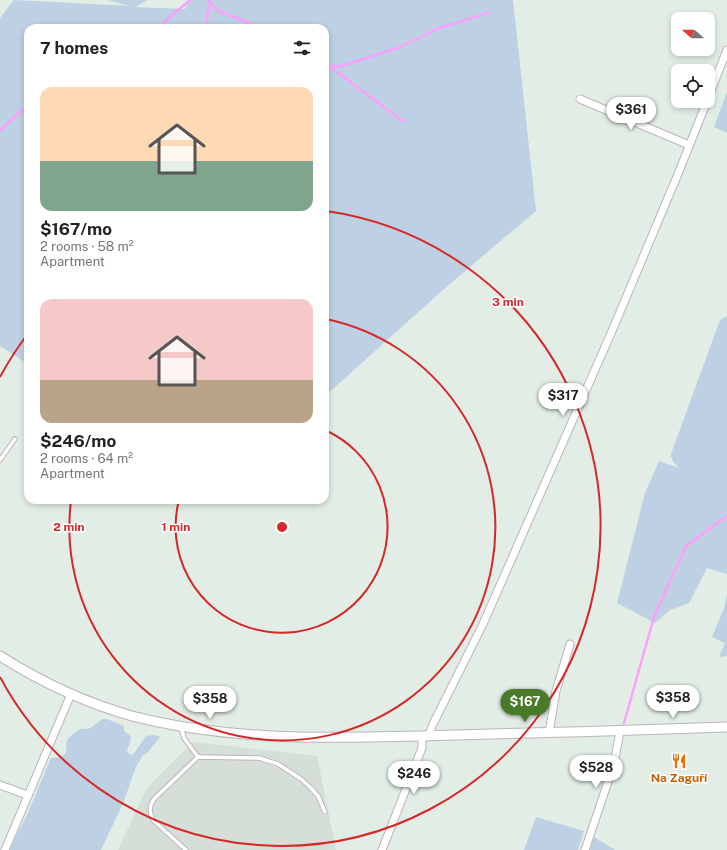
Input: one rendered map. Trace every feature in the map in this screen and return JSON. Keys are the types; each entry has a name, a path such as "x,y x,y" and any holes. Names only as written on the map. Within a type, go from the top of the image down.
{"street":[{"path":"715,80 727,50"},
{"path":"580,100 689,145"},
{"path":"382,850 426,736 483,624 612,331 704,108"},
{"path":"549,733 556,691 570,644"},
{"path":"0,656 40,680 70,694 131,715 181,726 217,731 275,736 334,737 549,733 727,727"},
{"path":"5,850 70,694"},
{"path":"585,850 614,764 620,731"},
{"path":"0,785 27,795"}],"lane":[{"path":"0,460 16,439"},
{"path":"181,726 184,738 198,756"},
{"path":"186,850 153,820 150,814 150,809 154,798 198,756 259,758 278,764 301,779 311,788 318,796 325,812"}],"shaded area":[{"path":"14,0 131,6 107,0 148,0 135,7 185,9 188,0 513,0 536,211 444,289 329,392 329,24 24,24 24,361 0,346 0,18"},
{"path":"727,92 727,133 714,127"},
{"path":"727,316 727,574 707,568 689,603 670,610 655,623 617,603 645,493 659,461 679,468 672,460 671,454 720,320"},
{"path":"727,594 727,656 719,657 725,643 712,637 724,608"},
{"path":"103,719 107,719 124,726 124,731 130,735 131,739 127,751 129,754 133,755 146,736 155,735 160,737 147,753 142,756 135,769 124,801 101,850 10,850 27,815 51,758 63,756 66,753 66,743 78,730 90,728"},
{"path":"193,742 317,756 336,850 118,850 146,789"},
{"path":"536,817 584,831 578,850 524,850"},
{"path":"594,837 615,850 590,850"}],"waterway":[{"path":"162,24 190,0"},
{"path":"209,1 218,11 252,24"},
{"path":"206,24 209,1"},
{"path":"329,66 342,66 400,47 439,28 488,13"},
{"path":"329,66 404,122"},
{"path":"0,130 24,109"},
{"path":"624,723 654,617 686,546 727,516"}],"place":[{"name":"Na Zaguří","path":"679,761"}]}
